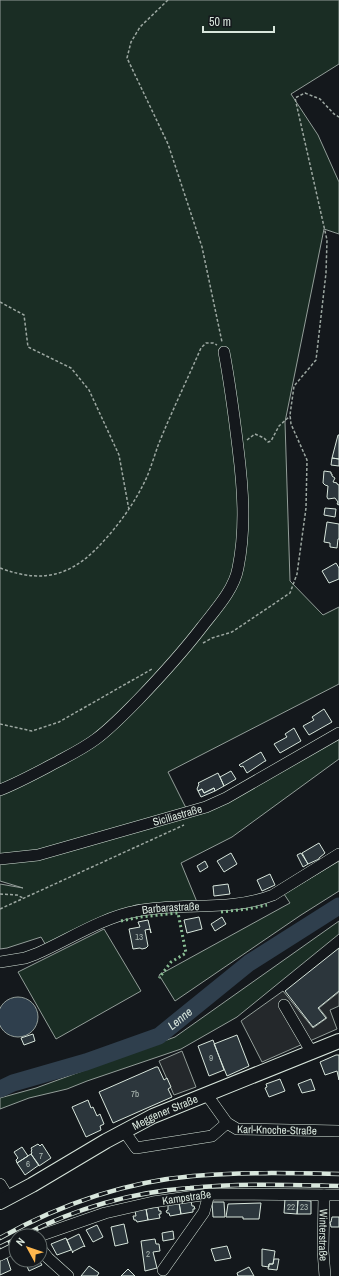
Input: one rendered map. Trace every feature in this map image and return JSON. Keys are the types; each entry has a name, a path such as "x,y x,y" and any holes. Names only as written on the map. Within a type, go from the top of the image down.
{"main road":[{"name":"Meggener Straße","path":"4,1200 124,1131 159,1114 339,1041"}],"street":[{"path":"0,790 21,781 72,754 96,739 120,719 182,653 222,601 232,584 238,570 241,547 244,515 243,484 233,400 224,352"},
{"name":"Siciliastraße","path":"0,859 38,855 206,807 226,798 339,733"},
{"name":"Barbarastraße","path":"0,962 25,958 36,954 120,915 172,906 237,904 261,900 273,895 339,854"},
{"path":"284,1005 312,1053"},
{"name":"Karl-Knoche-Straße","path":"207,1095 227,1123 237,1129 339,1131"},
{"path":"124,1131 136,1148 212,1136 227,1123"},
{"path":"0,1184 4,1200"},
{"path":"163,1270 204,1212 209,1194"},
{"name":"Kampstraße","path":"48,1233 105,1213 153,1202 209,1194 339,1195"},
{"name":"Winterstraße","path":"324,1195 323,1252 325,1276"},
{"path":"48,1258 68,1276"}],"path":[{"path":"168,0 140,27 130,42 127,58 170,151 202,247 224,352"},
{"path":"200,644 212,638 232,632 290,594 297,574 306,508 308,460 291,424 290,415 294,386 316,360 326,273 327,240 295,98 305,93 320,99 334,114 339,117"},
{"path":"0,302 24,315 28,347 71,368 90,390 119,455 128,510"},
{"path":"0,568 31,576 43,576 56,574 72,568 86,559 100,545 128,510 144,484 159,443 201,348 206,343 213,343 219,346 224,352"},
{"path":"238,448 255,434 264,438 268,442 271,441 279,426 290,415"},
{"path":"0,724 32,732 59,722 152,669"},
{"path":"0,909 186,823"},
{"path":"0,894 17,895 23,898"}],"green space":[{"path":"0,0 339,0 339,64 291,94 318,135 339,182 339,234 324,229 285,422 290,581 323,615 339,607 339,684 168,772 190,816 339,739 339,759 232,837 181,863 197,902 136,905 120,911 47,947 41,937 0,949 0,884 23,888 0,881"},
{"path":"339,861 339,891 301,915 175,1001 159,975 290,903 284,894"},
{"path":"339,921 339,934 237,1017 181,1049 67,1089 29,1098 0,1109 0,1098 36,1088 175,1037"},
{"path":"104,929 141,991 56,1039 18,972"}],"shaded area":[{"path":"283,991 313,1028 327,1018 319,1008 339,992 339,1006 330,1010 337,1029 262,1062 241,1021"},
{"path":"182,1051 196,1087 174,1095 159,1061"}],"water":[{"path":"22,997 29,1000 35,1006 38,1017 37,1025 29,1034 22,1037 14,1037 7,1034 -1,1025 -2,1013 1,1006 10,998"}],"building":[{"path":"339,435 339,459 332,458"},
{"path":"332,458 339,459 339,466 331,465"},
{"path":"324,471 331,472 332,476 335,478 333,482 339,485 339,505 337,504 338,502 335,498 328,499 327,497 328,486 323,483"},
{"path":"325,508 336,509 335,517 324,515"},
{"path":"327,522 339,524 339,539 337,548 330,547 330,543 324,542"},
{"path":"336,563 339,568 339,579 329,583 322,571"},
{"path":"324,709 332,722 309,735 303,726 314,720 312,717"},
{"path":"294,728 301,741 280,753 274,744 287,737 285,734"},
{"path":"261,752 266,761 247,773 243,766 241,767 239,765"},
{"path":"231,771 236,779 224,786 220,777"},
{"path":"218,773 224,786 215,791 214,788 204,793 202,789 198,791 198,783"},
{"path":"214,788 215,791 201,797 198,791 202,789 204,793"},
{"path":"319,843 325,853 319,859 308,864 302,853"},
{"path":"231,853 237,864 224,872 217,861"},
{"path":"301,853 308,864 303,867 297,855"},
{"path":"205,861 208,867 200,872 197,866"},
{"path":"270,874 275,885 262,891 257,880"},
{"path":"228,884 230,894 214,896 213,886"},
{"path":"199,917 202,929 187,933 184,920"},
{"path":"222,917 226,924 215,931 211,924"},
{"path":"148,920 151,933 150,929 145,930 148,946 142,949 133,949 129,929 140,927 138,922"},
{"path":"339,948 339,991 318,1008 326,1018 313,1027 285,991"},
{"path":"33,1034 35,1041 24,1045 21,1038"},
{"path":"237,1035 249,1066 227,1076 214,1044"},
{"path":"213,1040 224,1070 209,1076 198,1046"},
{"path":"339,1055 339,1080 337,1071 325,1075 320,1062"},
{"path":"158,1067 164,1080 167,1078 171,1087 168,1089 172,1097 113,1123 99,1092"},
{"path":"280,1079 285,1091 269,1097 265,1088 267,1087 266,1084"},
{"path":"311,1079 315,1090 302,1093 298,1084"},
{"path":"88,1100 91,1108 93,1107 97,1116 100,1114 104,1124 100,1126 101,1130 86,1137 72,1107"},
{"path":"38,1144 40,1146 42,1144 51,1158 39,1166 31,1154 31,1148"},
{"path":"22,1147 28,1156 17,1163 16,1160 18,1158 14,1152"},
{"path":"31,1154 39,1165 25,1175 17,1163"},
{"path":"285,1199 298,1200 297,1214 284,1213"},
{"path":"298,1200 311,1201 311,1214 297,1214"},
{"path":"191,1201 192,1206 194,1206 195,1209 193,1209 193,1212 181,1214 179,1203"},
{"path":"212,1202 224,1202 225,1217 213,1217"},
{"path":"179,1203 181,1214 170,1216 166,1211 168,1210 168,1205"},
{"path":"261,1203 259,1219 226,1217 228,1204"},
{"path":"158,1207 159,1211 161,1211 161,1214 159,1214 160,1218 148,1220 146,1209"},
{"path":"146,1209 148,1220 137,1222 134,1220 133,1216 136,1216 135,1211"},
{"path":"332,1217 339,1217 339,1227 331,1227 330,1222"},
{"path":"124,1224 128,1243 115,1246 111,1227"},
{"path":"97,1225 103,1237 93,1242 86,1230"},
{"path":"173,1231 174,1239 163,1241 162,1233"},
{"path":"79,1234 85,1247 84,1246 72,1252 67,1240"},
{"path":"66,1238 71,1250 57,1255 51,1244"},
{"path":"155,1239 156,1244 159,1244 160,1251 153,1252 157,1268 145,1271 141,1241"},
{"path":"227,1246 231,1258 215,1261 211,1249"},
{"path":"262,1249 275,1251 273,1264 269,1264 269,1267 262,1266"},
{"path":"7,1258 8,1268 10,1268 11,1270 0,1275 0,1261"},
{"path":"274,1259 279,1259 277,1270 268,1269 269,1264 273,1264"},
{"path":"89,1266 99,1273 97,1276 81,1276"},
{"path":"249,1267 254,1276 238,1276 237,1273"},
{"path":"28,1268 36,1268 29,1271"},
{"path":"128,1269 135,1276 121,1276"}],"waterway":[{"name":"Lenne","path":"0,1089 13,1083 86,1062 159,1036 249,963 339,906"}],"railway":[{"path":"0,1238 22,1226 69,1205 118,1190 168,1179 229,1174 339,1174"},
{"path":"38,1228 104,1203 147,1193 168,1190 227,1185 339,1186"},
{"path":"0,1247 8,1243"}],"hedge":[{"path":"221,912 267,905"},
{"path":"121,921 140,917 178,913 186,953 171,962 159,978"}]}
